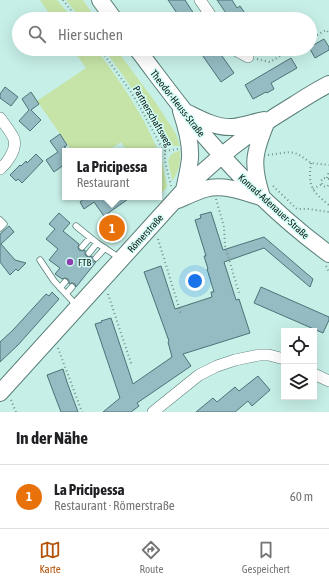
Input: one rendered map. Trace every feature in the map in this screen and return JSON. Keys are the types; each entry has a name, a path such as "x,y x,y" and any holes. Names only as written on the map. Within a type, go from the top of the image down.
{"main road":[{"path":"100,0 109,12"},
{"name":"Theodor-Heuss-Straße","path":"142,56 181,107 221,155"},
{"name":"Römerstraße","path":"0,392 178,196 204,170 221,155 269,120 329,84"},
{"path":"178,196 189,167 190,149 181,107"},
{"path":"181,107 211,124 226,127 234,127 269,120"},
{"path":"263,198 255,168 258,143 269,120"},
{"name":"Konrad-Adenauer-Straße","path":"221,155 263,198 298,230 329,254"},
{"path":"178,196 219,187 234,189 263,198"}],"street":[{"path":"200,0 208,12"},
{"path":"0,118 14,140 13,152 6,164 0,170"},
{"path":"153,412 199,375 217,366 235,360 259,355 269,355 281,358"},
{"path":"317,375 329,381"}],"lane":[{"path":"0,220 4,224 0,228"},
{"path":"76,226 121,260"},
{"path":"82,247 90,238"},
{"path":"89,253 97,243"},
{"path":"96,258 105,248"},
{"path":"40,260 54,281 78,307"},
{"path":"54,281 58,276"},
{"path":"60,288 65,282"},
{"path":"66,294 72,287"}],"path":[{"path":"62,0 72,12"},
{"path":"317,35 326,30 329,33"},
{"name":"Partnerschaftsweg","path":"105,56 129,89 165,151 165,161 170,183 178,196"},
{"path":"248,57 270,62 280,56"},
{"path":"256,156 290,152 298,154 311,163 329,165"},
{"path":"311,163 310,177 313,189 317,196 329,205"},
{"path":"322,184 322,179 328,178 329,171"},
{"path":"270,183 298,209 329,212"},
{"path":"313,189 322,184 325,186 329,185"},
{"path":"219,187 219,195 215,196 224,227 225,246 239,293"},
{"path":"153,224 181,314"},
{"path":"103,279 132,366"},
{"path":"53,334 82,412"}],"green space":[{"path":"40,0 57,0 67,12 48,12"},
{"path":"66,0 83,0 91,12 75,12"},
{"path":"78,56 101,56 130,98 157,148 125,148 121,142 112,148 70,148 37,101 86,68"},
{"path":"109,56 121,56 156,103 176,134 180,146 169,146 164,142 129,84"},
{"path":"180,151 179,167 172,181 168,162 171,155"},
{"path":"162,162 167,185 162,193"}],"building":[{"path":"168,0 185,0 193,12 176,12"},
{"path":"217,0 232,0 237,8 240,6 244,12 225,12"},
{"path":"324,39 329,47 329,50 315,58 314,56 317,56 317,43"},
{"path":"203,56 222,56 234,73 221,82"},
{"path":"291,58 297,68 271,83 274,89 253,99 245,85"},
{"path":"5,87 18,97 11,106 0,98 0,94"},
{"path":"31,92 39,104 31,110 41,120 30,131 19,121 29,110 22,99"},
{"path":"60,134 67,145 65,148 62,148 62,166 54,172 46,160 58,152 50,141"},
{"path":"36,154 43,161 22,183 18,179 16,181 10,175 20,165 21,166 26,161 27,163"},
{"path":"82,200 127,200 104,216 94,202 84,209 80,202"},
{"path":"211,212 223,250 264,237 313,279 310,287 264,248 224,262 236,300 239,299 250,333 183,354 191,366 137,403 139,406 131,412 103,412 120,398 95,324 111,318 133,384 172,357 169,341 144,272 161,266 175,309 212,297 211,292 214,292 204,256 206,256 195,220 201,218 200,215"},
{"path":"59,213 70,223 63,231 79,244 79,250 85,250 86,256 92,256 92,260 96,262 76,287 73,283 69,284 68,279 62,279 55,274 60,268 49,260 58,249 46,239 55,229 49,224"},
{"path":"109,213 122,223 113,233 101,223"},
{"path":"9,226 14,232 1,244 15,260 26,263 18,271 16,269 10,275 0,262 0,234"},
{"path":"261,287 329,317 329,320 323,333 317,330 317,328 312,328 254,303"},
{"path":"52,292 59,299 18,345 0,362 0,342 46,294 49,296"},
{"path":"63,369 78,412 61,412 47,375"},
{"path":"258,376 270,390 252,406 248,401 235,412 196,412 213,398 217,402 235,387 239,391"}],"place":[{"name":"La Pricipessa","path":"112,228"},
{"name":"FTB","path":"70,262"}]}
